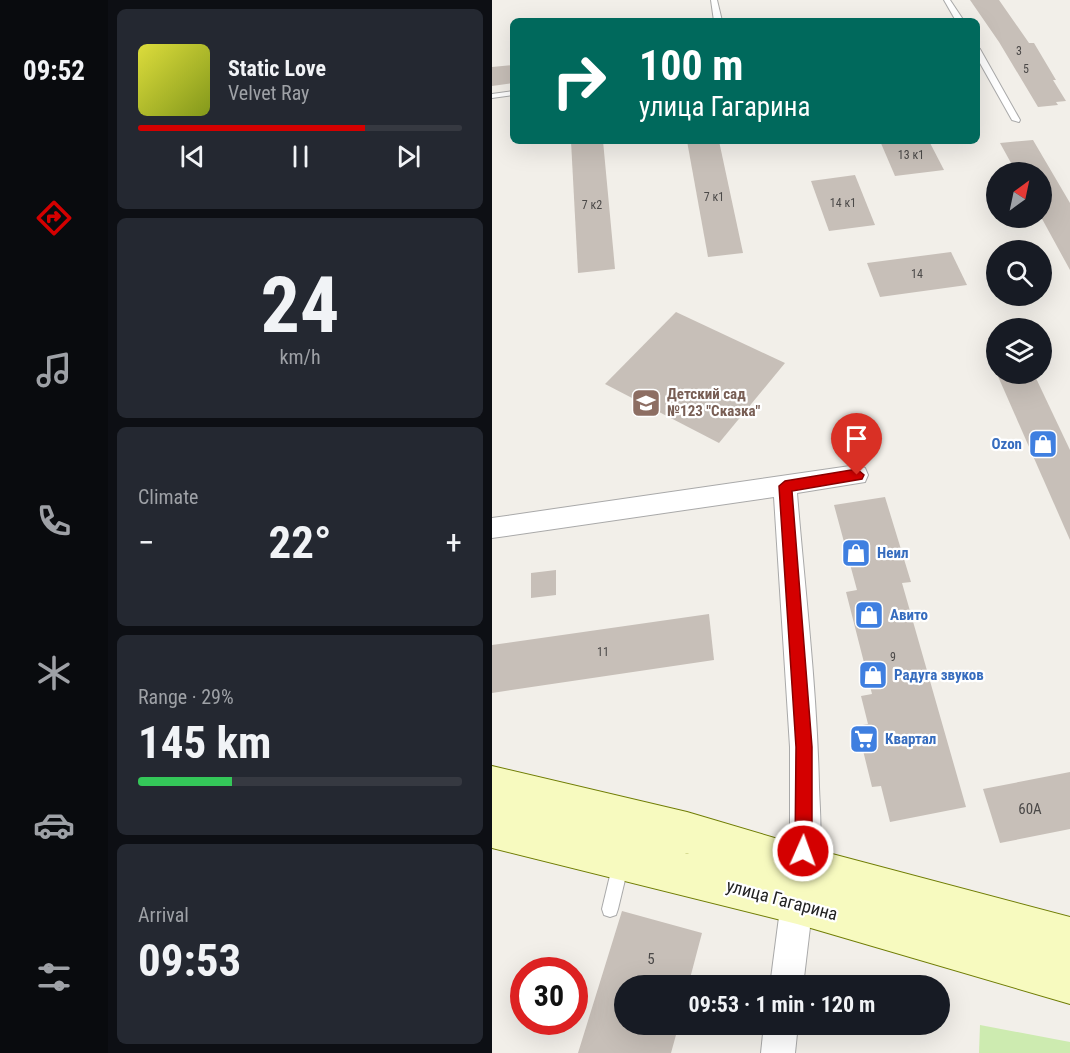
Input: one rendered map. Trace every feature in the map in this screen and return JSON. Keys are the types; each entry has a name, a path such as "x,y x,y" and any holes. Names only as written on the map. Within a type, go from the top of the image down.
{"main road":[{"name":"улица Гагарина","path":"492,786 687,832 799,885 1070,981"},
{"name":"улица Гагарина","path":"492,827 622,858 799,885 1070,939"}],"street":[{"path":"492,528 857,475"},
{"path":"785,486 804,747 805,835 787,975"},
{"path":"778,1053 780,1035"}],"lane":[{"path":"714,0 717,18"},
{"path":"947,0 958,18"},
{"path":"980,56 1016,120"},
{"path":"492,96 510,93"},
{"path":"610,909 622,858"}],"green space":[{"path":"980,1025 1070,1042 1070,1053 979,1053"}],"building":[{"path":"970,0 999,0 1029,43 1034,43 1066,101 1056,102 1058,105 1038,107 999,42"},
{"path":"510,65 510,83 492,86 492,67"},
{"path":"1033,140 1046,162 1010,162 1000,143"},
{"path":"571,144 603,144 615,269 578,273"},
{"path":"688,144 720,144 743,253 708,257"},
{"path":"881,144 931,144 944,170 895,176"},
{"path":"1052,172 1070,203 1070,270 1047,228 1052,228"},
{"path":"855,175 875,225 829,231 811,181"},
{"path":"951,252 967,285 880,297 867,263"},
{"path":"676,312 785,363 719,443 605,384"},
{"path":"1001,384 1039,384 1070,450 1070,540"},
{"path":"885,497 911,582 902,583 966,807 890,822 881,786 872,787 857,726 868,724 861,696 872,694 846,592 857,590 834,505"},
{"path":"556,570 556,595 531,598 531,573"},
{"path":"709,614 714,660 492,693 492,645"},
{"path":"1070,772 1070,829 1000,843 983,789"},
{"path":"622,911 702,933 691,975 614,975 614,1035 676,1035 671,1053 578,1053 584,1035 588,1035 588,1021"}],"place":[{"name":"Детский сад №123 \"Сказка\"","path":"646,403"},
{"name":"Ozon","path":"1043,444"},
{"name":"Неил","path":"856,553"},
{"name":"Авито","path":"869,615"},
{"name":"Радуга звуков","path":"873,675"},
{"name":"Квартал","path":"864,739"}],"route":[{"path":"803,851 805,835 804,747 785,486 857,475"}]}
